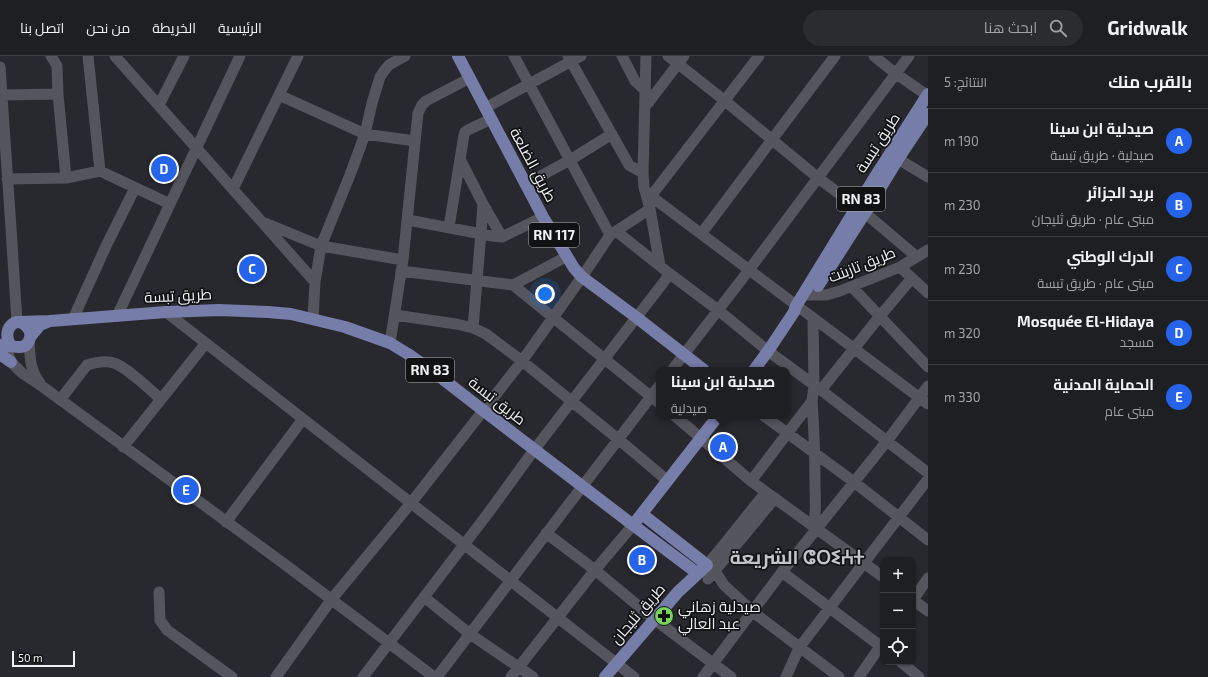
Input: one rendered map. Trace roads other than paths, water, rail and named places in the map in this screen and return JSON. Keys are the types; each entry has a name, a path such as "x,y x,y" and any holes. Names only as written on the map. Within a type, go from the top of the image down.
{"main road":[{"name":"طريق الضلعة","path":"458,56 543,217 574,268 582,277 700,367"},
{"name":"طريق تبسة","path":"756,367 801,303 861,210 928,95"},
{"name":"طريق تبسة","path":"861,210 928,114"},
{"name":"طريق تبسة","path":"50,321 166,312 219,310 291,314 345,326 390,343 439,376 633,525"},
{"name":"RN 83","path":"12,323 50,321"},
{"name":"RN 83","path":"30,339 40,325 50,321"},
{"path":"4,346 19,348 23,347 30,339 29,329 24,324 12,323 6,328 4,346 11,362"},
{"path":"697,573 633,525 716,419"},
{"path":"642,514 710,572"},
{"name":"طريق ثليجان","path":"605,677 654,619 697,573 710,572"}],"street":[{"path":"51,56 57,66 58,94 66,178"},
{"path":"88,56 100,171"},
{"path":"115,56 315,282"},
{"path":"159,105 184,56"},
{"path":"117,316 240,56"},
{"path":"233,189 298,56"},
{"path":"313,319 315,282 321,246 365,134 372,103 384,71 388,65 405,56"},
{"path":"514,56 570,160 613,233 718,310 790,367"},
{"path":"485,108 529,84 569,59 581,56"},
{"path":"622,56 635,81 646,91"},
{"path":"646,56 643,173 644,187 650,202 660,266"},
{"path":"668,56 681,60 724,100 917,257"},
{"path":"276,677 331,600 411,503 522,361 613,233 650,202 724,100 759,56"},
{"path":"701,234 771,139 835,56"},
{"path":"874,56 895,73 928,95"},
{"path":"674,367 749,270 908,56"},
{"path":"569,59 629,165 643,173"},
{"path":"645,107 681,60"},
{"path":"0,75 11,228 12,323"},
{"path":"390,343 408,220 418,113 426,101 470,78"},
{"path":"2,95 58,94"},
{"path":"279,96 365,134 415,141"},
{"path":"449,227 465,132 491,119"},
{"path":"526,184 570,160 612,134"},
{"path":"460,158 483,204 502,236"},
{"path":"898,159 928,177"},
{"path":"7,179 66,178 100,171 170,204"},
{"path":"73,319 106,246 135,188"},
{"path":"650,202 701,234 749,270 801,303 813,319 928,404"},
{"path":"473,328 483,204"},
{"path":"408,220 502,236 543,217"},
{"path":"11,362 22,373 436,677 618,439 655,400 513,285 477,280 402,265 321,246 262,222"},
{"name":"طريق تازبنت","path":"801,303 852,287 900,267 928,250"},
{"path":"513,285 566,257"},
{"path":"900,267 928,293"},
{"path":"363,677 464,545 534,450 670,274"},
{"path":"751,480 812,401 818,388 912,278"},
{"path":"852,287 928,367"},
{"path":"166,312 634,677"},
{"path":"395,315 456,324 473,328 486,334 522,361 618,439 668,482"},
{"path":"813,319 818,388"},
{"path":"30,339 31,363 34,375 43,387"},
{"path":"123,447 206,343"},
{"path":"60,400 87,365 104,361 114,363 122,367 161,399"},
{"path":"790,367 928,472"},
{"path":"703,677 815,528 887,441 928,386"},
{"path":"812,401 815,454 815,528"},
{"path":"226,522 303,419"},
{"path":"679,419 770,495 880,575"},
{"path":"768,419 854,482 928,540"},
{"path":"786,677 799,648 928,479"},
{"path":"770,495 722,547 710,572 753,612 839,677"},
{"path":"511,677 595,570 633,525"},
{"path":"546,533 595,570 654,619 731,677"},
{"path":"782,572 880,644"},
{"path":"916,596 928,578"},
{"path":"159,592 160,620 167,630 232,677"},
{"path":"424,597 470,634 533,677"},
{"path":"916,602 928,611"},
{"path":"859,677 880,648"},
{"path":"905,665 919,677"}],"place":[{"name":"Mosquée El-Hidaya","path":"164,169"},
{"name":"الدرك الوطني","path":"252,269"},
{"name":"صيدلية ابن سينا","path":"723,447"},
{"name":"الحماية المدنية","path":"186,490"},
{"name":"بريد الجزائر","path":"642,560"},
{"name":"صيدلية زهاني عبد العالي","path":"664,616"}],"district":[{"name":"الشريعة ⵛⵔⵉⵄⵜ","path":"797,557"}]}
